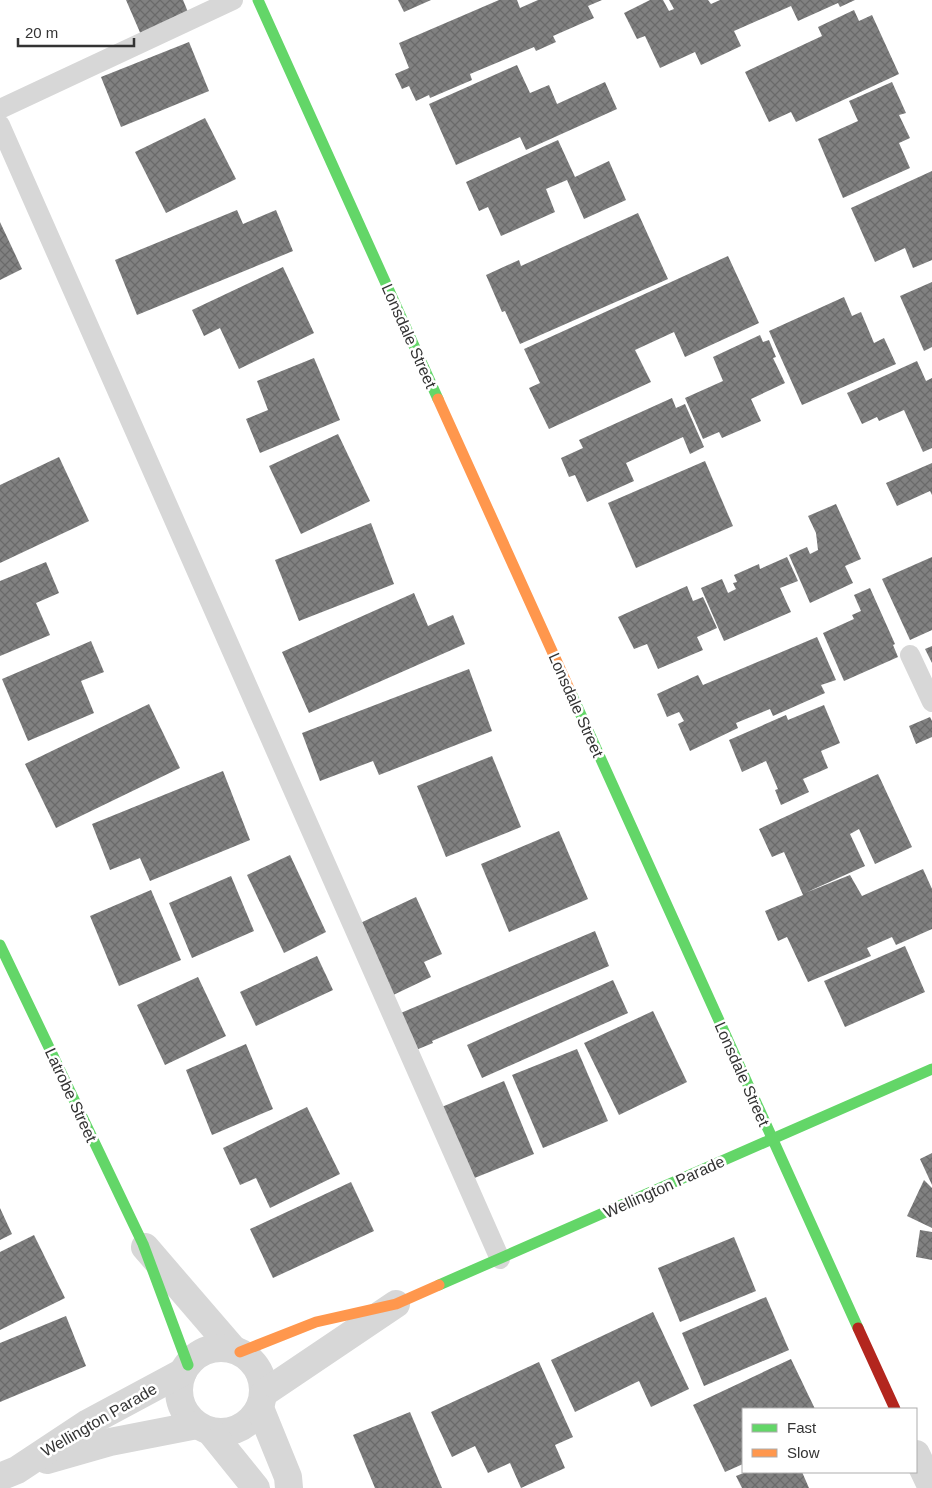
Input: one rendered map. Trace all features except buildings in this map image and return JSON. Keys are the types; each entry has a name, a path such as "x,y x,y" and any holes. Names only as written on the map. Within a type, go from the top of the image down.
{"street":[{"name":"Lonsdale Street","path":"258,0 895,1408"},
{"name":"Latrobe Street","path":"0,945 143,1244 185,1368"},
{"name":"Wellington Parade","path":"236,1350 316,1322 396,1304 932,1069"},
{"name":"Latrobe Street","path":"143,1244 236,1350"},
{"name":"Wellington Parade","path":"262,1401 396,1304"},
{"path":"256,1488 203,1428 186,1414 180,1400 179,1386 185,1368 191,1360 204,1351 217,1347 236,1350 246,1355 256,1365 262,1378 262,1401 288,1477 289,1488"},
{"name":"Wellington Parade","path":"8,1474 88,1423 185,1368"},
{"path":"203,1428 225,1432 239,1428 251,1419 262,1401"},
{"name":"Wellington Parade","path":"8,1474 110,1442 203,1428"},
{"path":"917,1456 932,1488"}],"lane":[{"path":"0,109 233,0"},
{"path":"0,125 500,1259"},
{"path":"910,655 932,702"}],"traffic: fast":[{"path":"258,0 438,399"},
{"path":"571,693 858,1328"},
{"path":"0,945 143,1244 188,1365"},
{"path":"439,1285 932,1069"}],"traffic: slow":[{"path":"438,399 571,693"},
{"path":"240,1352 316,1322 396,1304 439,1285"}],"traffic: jam":[{"path":"858,1328 895,1408"}]}
